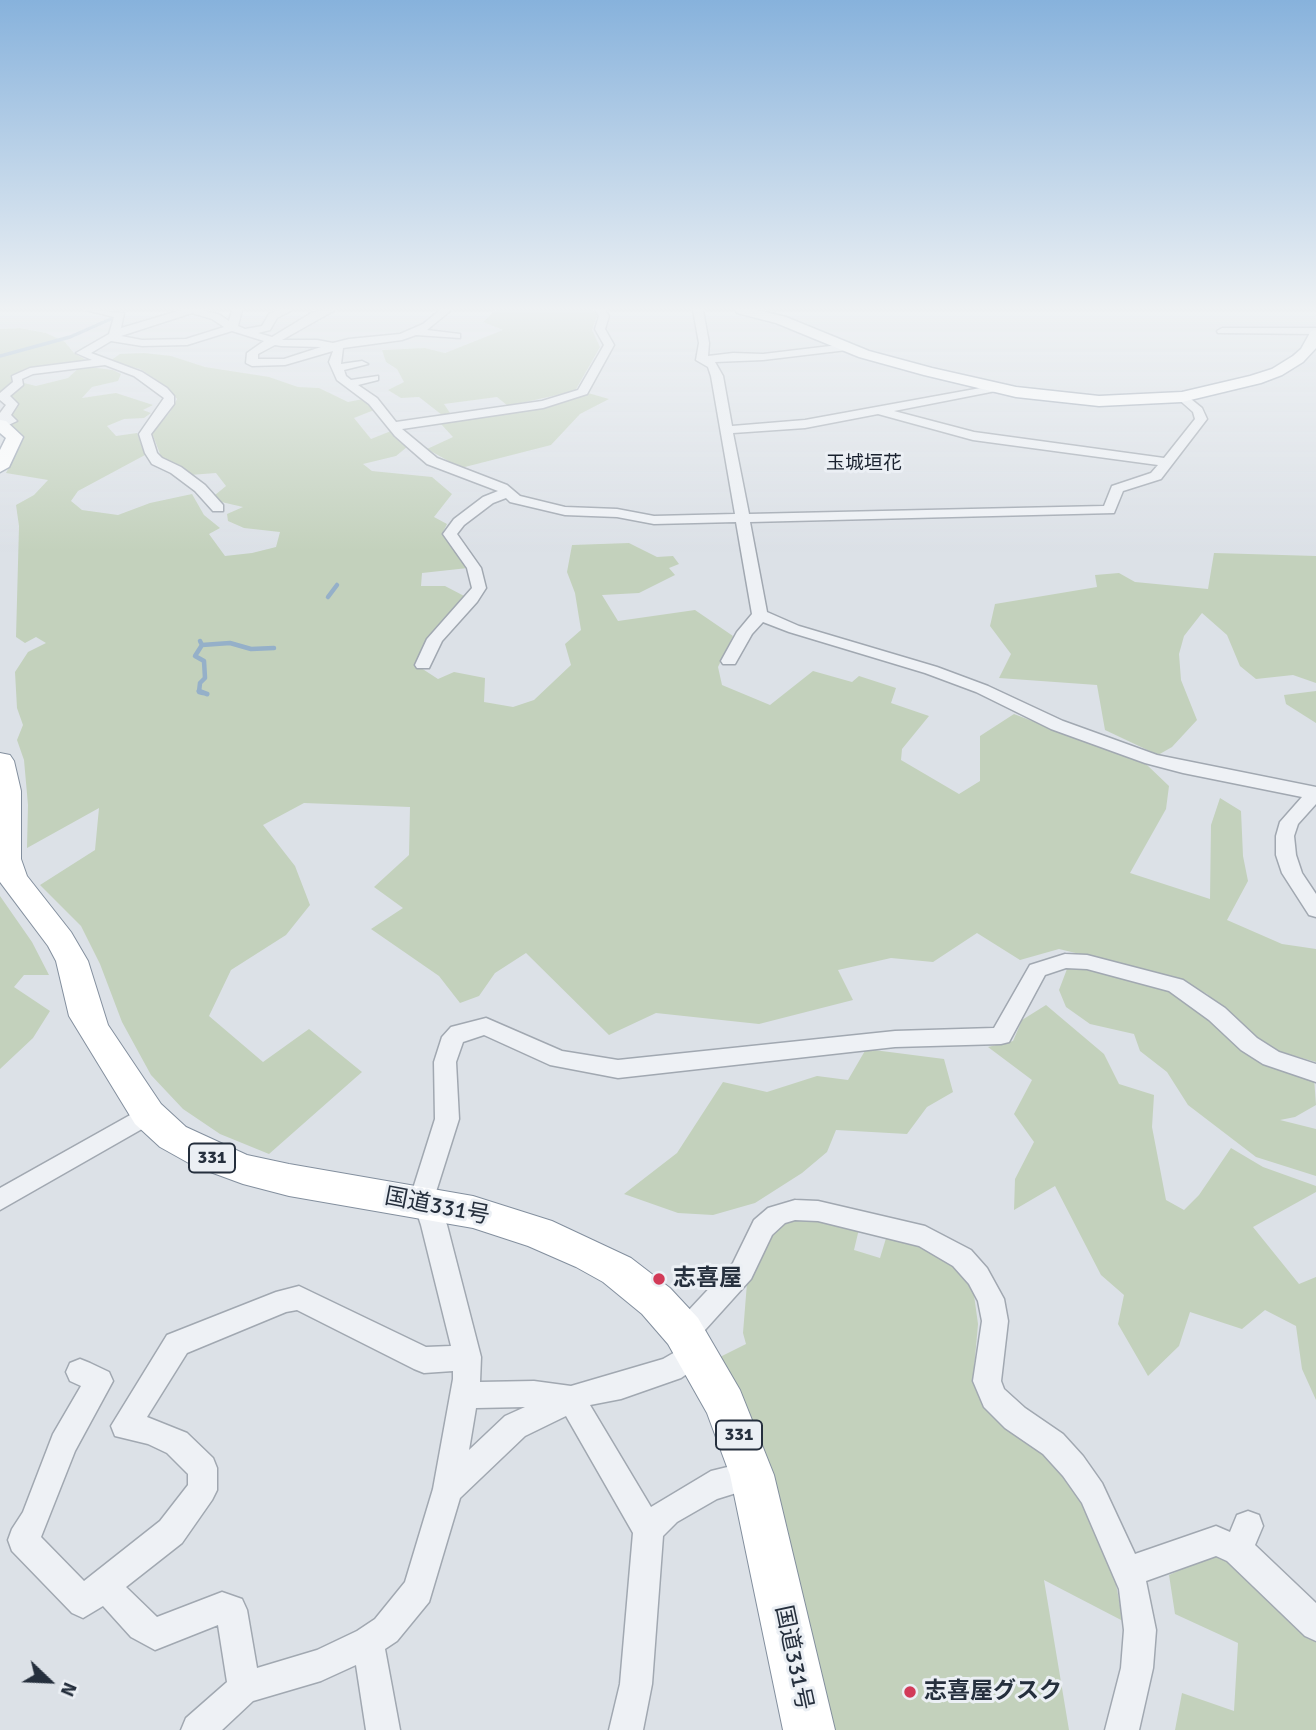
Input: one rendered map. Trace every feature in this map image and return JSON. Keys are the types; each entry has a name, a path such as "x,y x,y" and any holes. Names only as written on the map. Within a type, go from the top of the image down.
{"highway":[{"name":"国道331号","path":"0,761 7,791 6,859 13,879 60,940 72,961 86,1016 95,1033 148,1114 173,1137 207,1156 243,1169 494,1218 590,1255 617,1270 656,1301 689,1342 725,1404 752,1475 809,1730"}],"main road":[{"path":"1018,391 1099,401 1182,397 1211,391"},
{"path":"0,425 15,437 1,462"}],"street":[{"path":"0,425 10,421 4,416 12,404 3,397 10,391"},
{"path":"164,391 170,398 168,404 145,434 151,453 157,461 176,470 200,488 218,509"},
{"path":"359,391 373,401 394,426 432,461 502,488 515,499 565,511 617,513 654,520 1109,510 1117,489 1156,476 1200,419 1198,411 1182,397"},
{"path":"394,426 543,404 584,391"},
{"path":"720,391 760,615"},
{"path":"726,430 805,424 982,391"},
{"path":"877,410 973,436 1166,462"},
{"path":"423,665 435,639 472,599 479,587 474,568 450,534 459,522 488,500 506,493"},
{"path":"729,661 745,632 760,615"},
{"path":"760,615 794,629 956,680 1057,725 1150,759 1315,794 1289,822 1285,836 1286,855 1292,873 1316,910"},
{"path":"198,1730 244,1688 321,1665 368,1642 386,1630 418,1591 448,1489 465,1395 467,1357 435,1225 424,1195 447,1119 445,1062 448,1047 459,1032 486,1026 558,1059 618,1069 895,1039 1001,1036 1037,970 1065,961 1087,962 1176,985 1217,1014 1249,1044 1271,1058 1316,1073"},
{"path":"0,1200 148,1114"},
{"path":"448,1489 515,1426 585,1393 621,1386 671,1369 689,1342 696,1321 742,1271 763,1228 777,1215 795,1210 818,1211 925,1237 962,1258 978,1276 991,1299 995,1321 987,1381 994,1398 1015,1418 1053,1444 1073,1465 1092,1493 1134,1588 1140,1630 1137,1668 1122,1730"},
{"path":"80,1372 99,1381 63,1444 34,1521 23,1540 83,1602 171,1532 202,1490 203,1468 177,1443 150,1431 125,1426 177,1344 285,1300 299,1298 424,1360 467,1357"},
{"path":"465,1395 534,1394 571,1399"},
{"path":"571,1399 648,1530 649,1545 636,1684 625,1730"},
{"path":"648,1530 667,1512 711,1486 752,1475"},
{"path":"1127,1572 1216,1541 1243,1538 1316,1625"},
{"path":"107,1584 117,1601 142,1626 155,1634 222,1608 231,1610 244,1688"},
{"path":"368,1642 383,1730"}],"green space":[{"path":"15,391 89,391 82,398 116,393 153,405 143,410 151,413 144,418 124,419 107,426 116,436 137,433 145,455 78,491 71,501 82,510 118,515 150,503 192,494 204,515 220,528 209,534 225,556 276,547 280,532 244,528 228,521 227,514 243,507 217,501 215,495 226,486 216,473 190,475 162,459 152,433 177,399 170,391 325,391 348,402 363,399 374,410 354,418 371,439 391,431 407,447 396,456 363,464 372,471 432,477 452,494 434,517 447,524 442,534 468,568 422,573 421,586 445,586 468,598 418,666 438,679 454,672 485,678 484,702 513,707 534,700 571,665 565,644 581,630 575,593 567,572 572,545 629,543 657,557 673,556 679,564 669,568 675,575 639,593 602,595 618,621 695,610 733,636 718,667 722,685 770,705 813,671 852,682 859,676 896,688 891,703 929,716 902,749 901,760 959,794 980,781 980,736 1014,714 1147,765 1169,786 1166,809 1130,873 1210,899 1211,825 1220,798 1241,811 1243,856 1248,881 1227,920 1282,944 1316,949 1316,1062 1270,1049 1248,1034 1207,994 1175,977 1059,949 1020,960 977,933 933,962 891,958 838,970 853,1000 759,1024 656,1013 609,1035 526,953 495,973 479,996 460,1003 439,976 371,929 403,908 374,887 409,855 410,807 304,803 263,825 295,866 310,905 286,935 231,970 209,1016 263,1062 309,1029 362,1072 269,1154 220,1134 183,1109 151,1075 122,1022 100,964 81,926 40,885 95,850 99,808 27,848 28,805 24,760 17,740 23,725 17,708 15,672 28,652 46,643 36,637 25,643 16,637 19,526 16,505 34,495 48,480 6,473 22,442 20,432 7,426 15,423 11,413 17,405 14,398 9,396"},
{"path":"389,391 575,391 508,406 497,397 444,404 450,413 442,415 419,397 401,398"},
{"path":"588,393 609,399 580,414 551,445 461,468 427,449 453,437 440,423"},
{"path":"1214,553 1316,556 1316,683 1293,675 1256,679 1240,666 1227,635 1202,613 1184,636 1179,654 1181,680 1197,720 1172,747 1158,755 1105,730 1097,685 999,678 1011,654 990,626 995,604 1097,587 1095,575 1119,573 1135,582 1208,589"},
{"path":"1316,691 1316,723 1286,704 1284,695"},
{"path":"0,896 32,942 49,975 24,975 14,987 50,1011 33,1038 0,1069"},
{"path":"1089,968 1175,992 1314,1078 1316,1105 1295,1117 1280,1120 1316,1129 1316,1176 1256,1157 1188,1105 1167,1072 1140,1051 1134,1034 1090,1024 1066,1007 1059,990 1067,969"},
{"path":"1046,1005 1104,1054 1119,1084 1154,1095 1152,1127 1166,1200 1184,1210 1199,1195 1231,1148 1263,1167 1316,1186 1316,1192 1253,1227 1299,1284 1316,1277 1316,1400 1302,1369 1296,1326 1265,1310 1242,1329 1190,1312 1179,1346 1148,1376 1118,1324 1124,1295 1101,1275 1055,1186 1014,1210 1015,1179 1034,1142 1014,1114 1032,1080 988,1047 1013,1041 1022,1020"},
{"path":"866,1049 944,1059 953,1092 927,1107 907,1134 836,1130 827,1152 802,1173 755,1203 713,1215 678,1213 624,1194 677,1153 723,1082 767,1092 817,1076 848,1080"},
{"path":"790,1220 820,1221 859,1229 854,1250 880,1258 887,1235 921,1244 958,1266 974,1295 978,1324 973,1381 1021,1436 1069,1477 1091,1518 1115,1579 1123,1621 1044,1580 1069,1730 833,1730 821,1692 787,1526 759,1432 720,1357 746,1344 743,1333 747,1283 771,1231"},
{"path":"1211,1556 1230,1558 1316,1641 1316,1730 1175,1730 1182,1693 1234,1711 1238,1643 1175,1614 1169,1575"}],"waterway":[{"path":"328,597 337,585"},
{"path":"200,641 202,645"},
{"path":"202,645 230,643 251,649 274,648"},
{"path":"199,691 200,683 205,678 204,661 195,656 202,645"},
{"path":"199,691 207,694"},
{"path":"199,691 203,693"}],"place":[{"name":"志喜屋","path":"659,1279"},
{"name":"志喜屋グスク","path":"910,1692"}],"district":[{"name":"玉城垣花","path":"864,464"}]}
